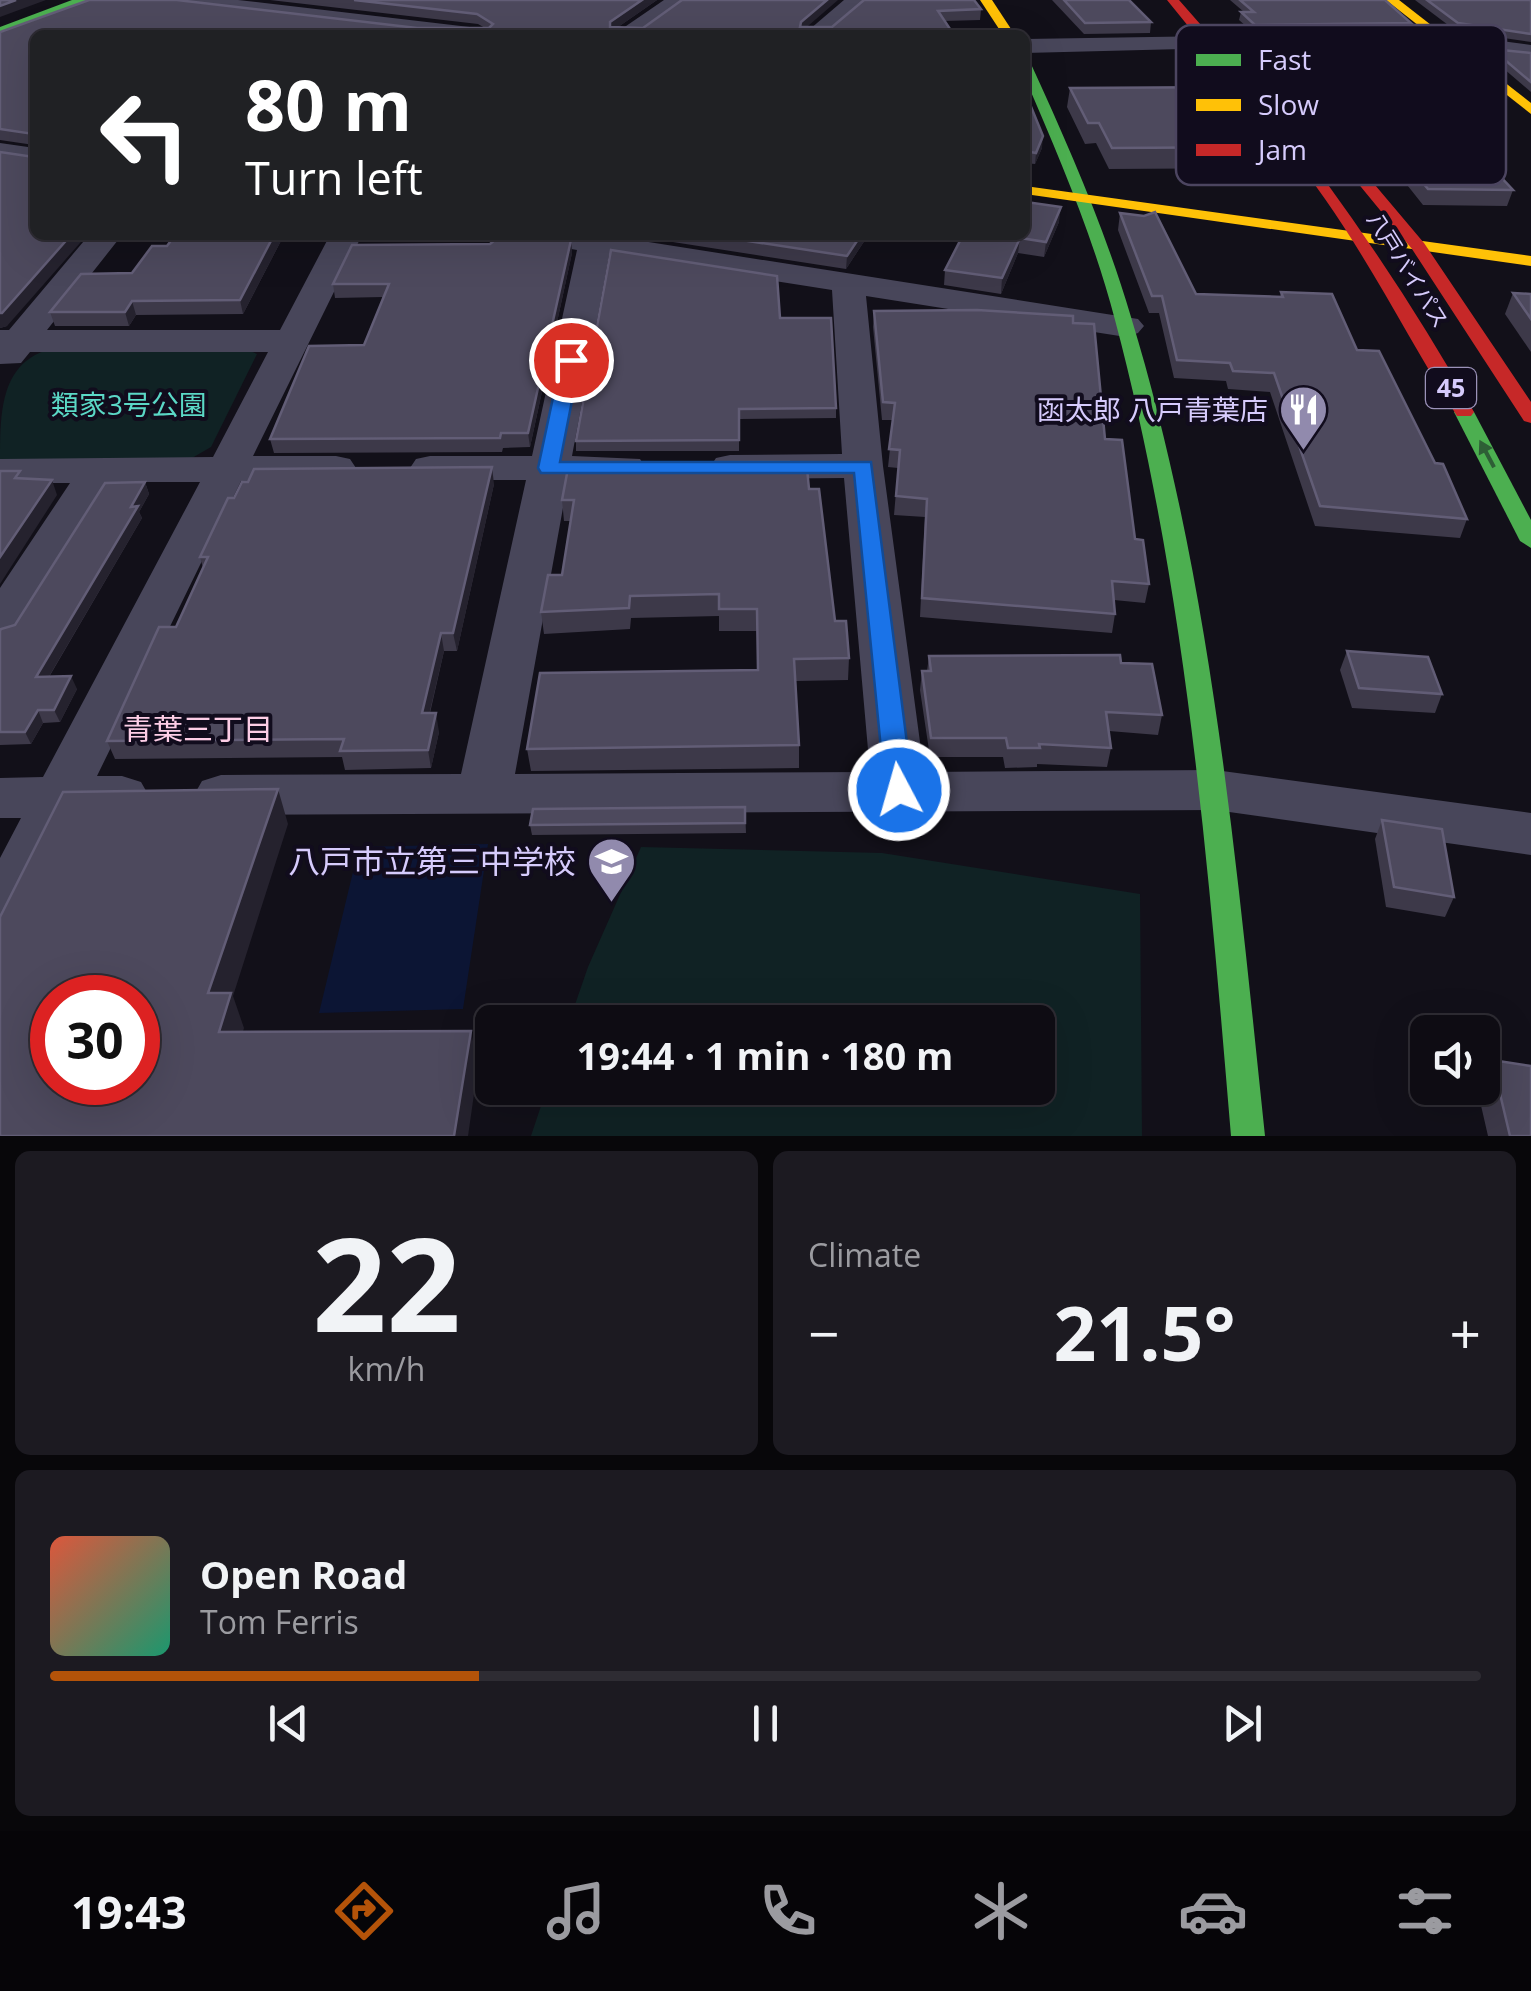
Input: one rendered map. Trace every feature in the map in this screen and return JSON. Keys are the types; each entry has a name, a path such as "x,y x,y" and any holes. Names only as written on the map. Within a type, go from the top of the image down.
{"main road":[{"path":"0,31 82,0"},
{"path":"986,0 1006,30"},
{"name":"八戸バイパス","path":"1173,0 1214,19"},
{"path":"1392,0 1426,25"},
{"path":"1506,89 1531,110"},
{"path":"1036,103 1086,198 1126,326 1169,511 1215,790 1248,1136"},
{"name":"八戸バイパス","path":"1323,185 1362,239 1448,384 1531,541"},
{"name":"八戸バイパス","path":"1367,185 1418,246 1531,417"},
{"path":"1030,191 1531,260"}],"street":[{"path":"181,0 273,5 437,30"},
{"path":"633,30 679,0"},
{"path":"821,30 858,0"},
{"path":"413,27 448,9"},
{"path":"1030,45 1214,19"},
{"path":"1506,49 1531,52"},
{"path":"0,152 30,156"},
{"path":"6,349 102,240"},
{"path":"0,914 343,240"},
{"path":"571,240 1126,326"},
{"path":"484,793 594,244"},
{"path":"848,284 863,466 899,790"},
{"path":"6,349 292,341"},
{"path":"0,471 863,466"},
{"path":"0,624 98,470"},
{"path":"0,798 1215,790 1531,834"}],"green space":[{"name":"類家3号公園","path":"47,350 248,350 257,354 211,447 192,458 0,460 2,409 11,379 31,357"},
{"path":"641,847 882,853 1140,894 1142,1136 531,1136 541,1105 1055,1105 1055,1005 575,1005"}],"water":[{"path":"488,844 463,1009 319,1013 359,847"}],"building":[{"path":"89,0 177,0 417,28 489,28 493,24 477,14 354,0 642,0 610,22 610,27 643,28 682,0 827,0 800,27 832,27 864,0 974,0 981,9 938,11 951,30 30,30 30,133 0,129 0,32"},
{"path":"1064,0 1129,0 1151,22 1085,23"},
{"path":"1240,0 1385,0 1411,23 1255,25 1241,12 1254,12"},
{"path":"1427,0 1531,0 1531,34 1506,30 1506,25 1458,23"},
{"path":"1506,50 1531,53 1531,82 1506,61"},
{"path":"1176,87 1176,148 1112,148 1099,123 1088,123 1070,88"},
{"path":"1030,104 1043,136 1036,153 1030,152"},
{"path":"0,152 30,156 30,240 67,240 2,313 0,313"},
{"path":"1506,183 1513,190 1428,189 1425,185"},
{"path":"1030,203 1061,207 1046,242 1030,240"},
{"path":"1155,212 1196,294 1332,294 1357,350 1379,351 1435,463 1443,464 1467,519 1320,506 1274,373 1233,371 1230,363 1177,360 1162,296 1152,296 1120,213 1144,216"},
{"path":"171,240 271,240 240,300 132,301 125,312 50,312 81,274 132,273 152,246 167,246"},
{"path":"495,240 571,240 528,433 501,433 500,438 270,439 309,346 364,345 389,284 333,284 352,245 490,244"},
{"path":"742,240 858,240 847,256"},
{"path":"960,240 1019,240 1002,278 945,270"},
{"path":"611,250 777,276 780,318 831,318 836,408 739,409 739,440 576,441"},
{"path":"1513,293 1531,294 1531,319"},
{"path":"977,310 1073,316 1073,323 1094,324 1105,439 1122,440 1135,539 1143,540 1149,584 1112,581 1115,614 922,598 927,499 896,496 900,450 889,449 895,403 883,402 874,311"},
{"path":"789,462 789,468 807,468 809,489 819,489 835,621 846,621 849,658 794,659 799,745 527,749 540,673 758,670 757,609 719,609 719,594 630,596 629,608 541,612 548,575 562,575 574,500 562,500 569,463"},
{"path":"492,467 453,633 441,633 422,713 436,713 428,750 340,751 344,739 107,741 159,627 176,627 208,557 200,557 228,498 234,498 254,469"},
{"path":"0,471 20,471 15,478 52,480 0,557"},
{"path":"145,482 131,507 138,506 36,677 71,676 54,710 38,710 25,732 0,732 1,629 15,625 105,483"},
{"path":"1347,651 1428,657 1442,694 1359,688"},
{"path":"1120,655 1121,663 1152,664 1162,715 1106,712 1111,748 1039,744 1040,748 1008,748 1006,738 931,738 922,671 931,671 929,656"},
{"path":"278,789 208,993 231,993 219,1032 471,1031 454,1136 0,1136 0,917 63,792"},
{"path":"745,807 745,823 530,825 533,809"},
{"path":"1382,820 1442,829 1454,897 1394,887"},
{"path":"1500,1061 1531,1066 1531,1136 1510,1136 1500,1094"}],"traffic: fast":[{"path":"0,31 82,0"},
{"path":"1030,75 1079,187 1123,316 1157,450 1184,588 1205,727 1248,1136"},
{"path":"1464,412 1531,541"}],"traffic: slow":[{"path":"986,0 1006,30"},
{"path":"1392,0 1424,25"},
{"path":"1506,90 1531,110"},
{"path":"1030,191 1531,261"}],"traffic: jam":[{"path":"1173,0 1195,25"},
{"path":"1322,185 1401,302 1464,412"},
{"path":"1367,185 1418,246 1531,417"}],"place":[{"name":"函太郎 八戸青葉店","path":"1303,452"},
{"name":"八戸市立第三中学校","path":"611,904"}],"district":[{"name":"青葉三丁目","path":"198,730"}],"route":[{"path":"571,360 548,468 863,466 899,790"}]}
